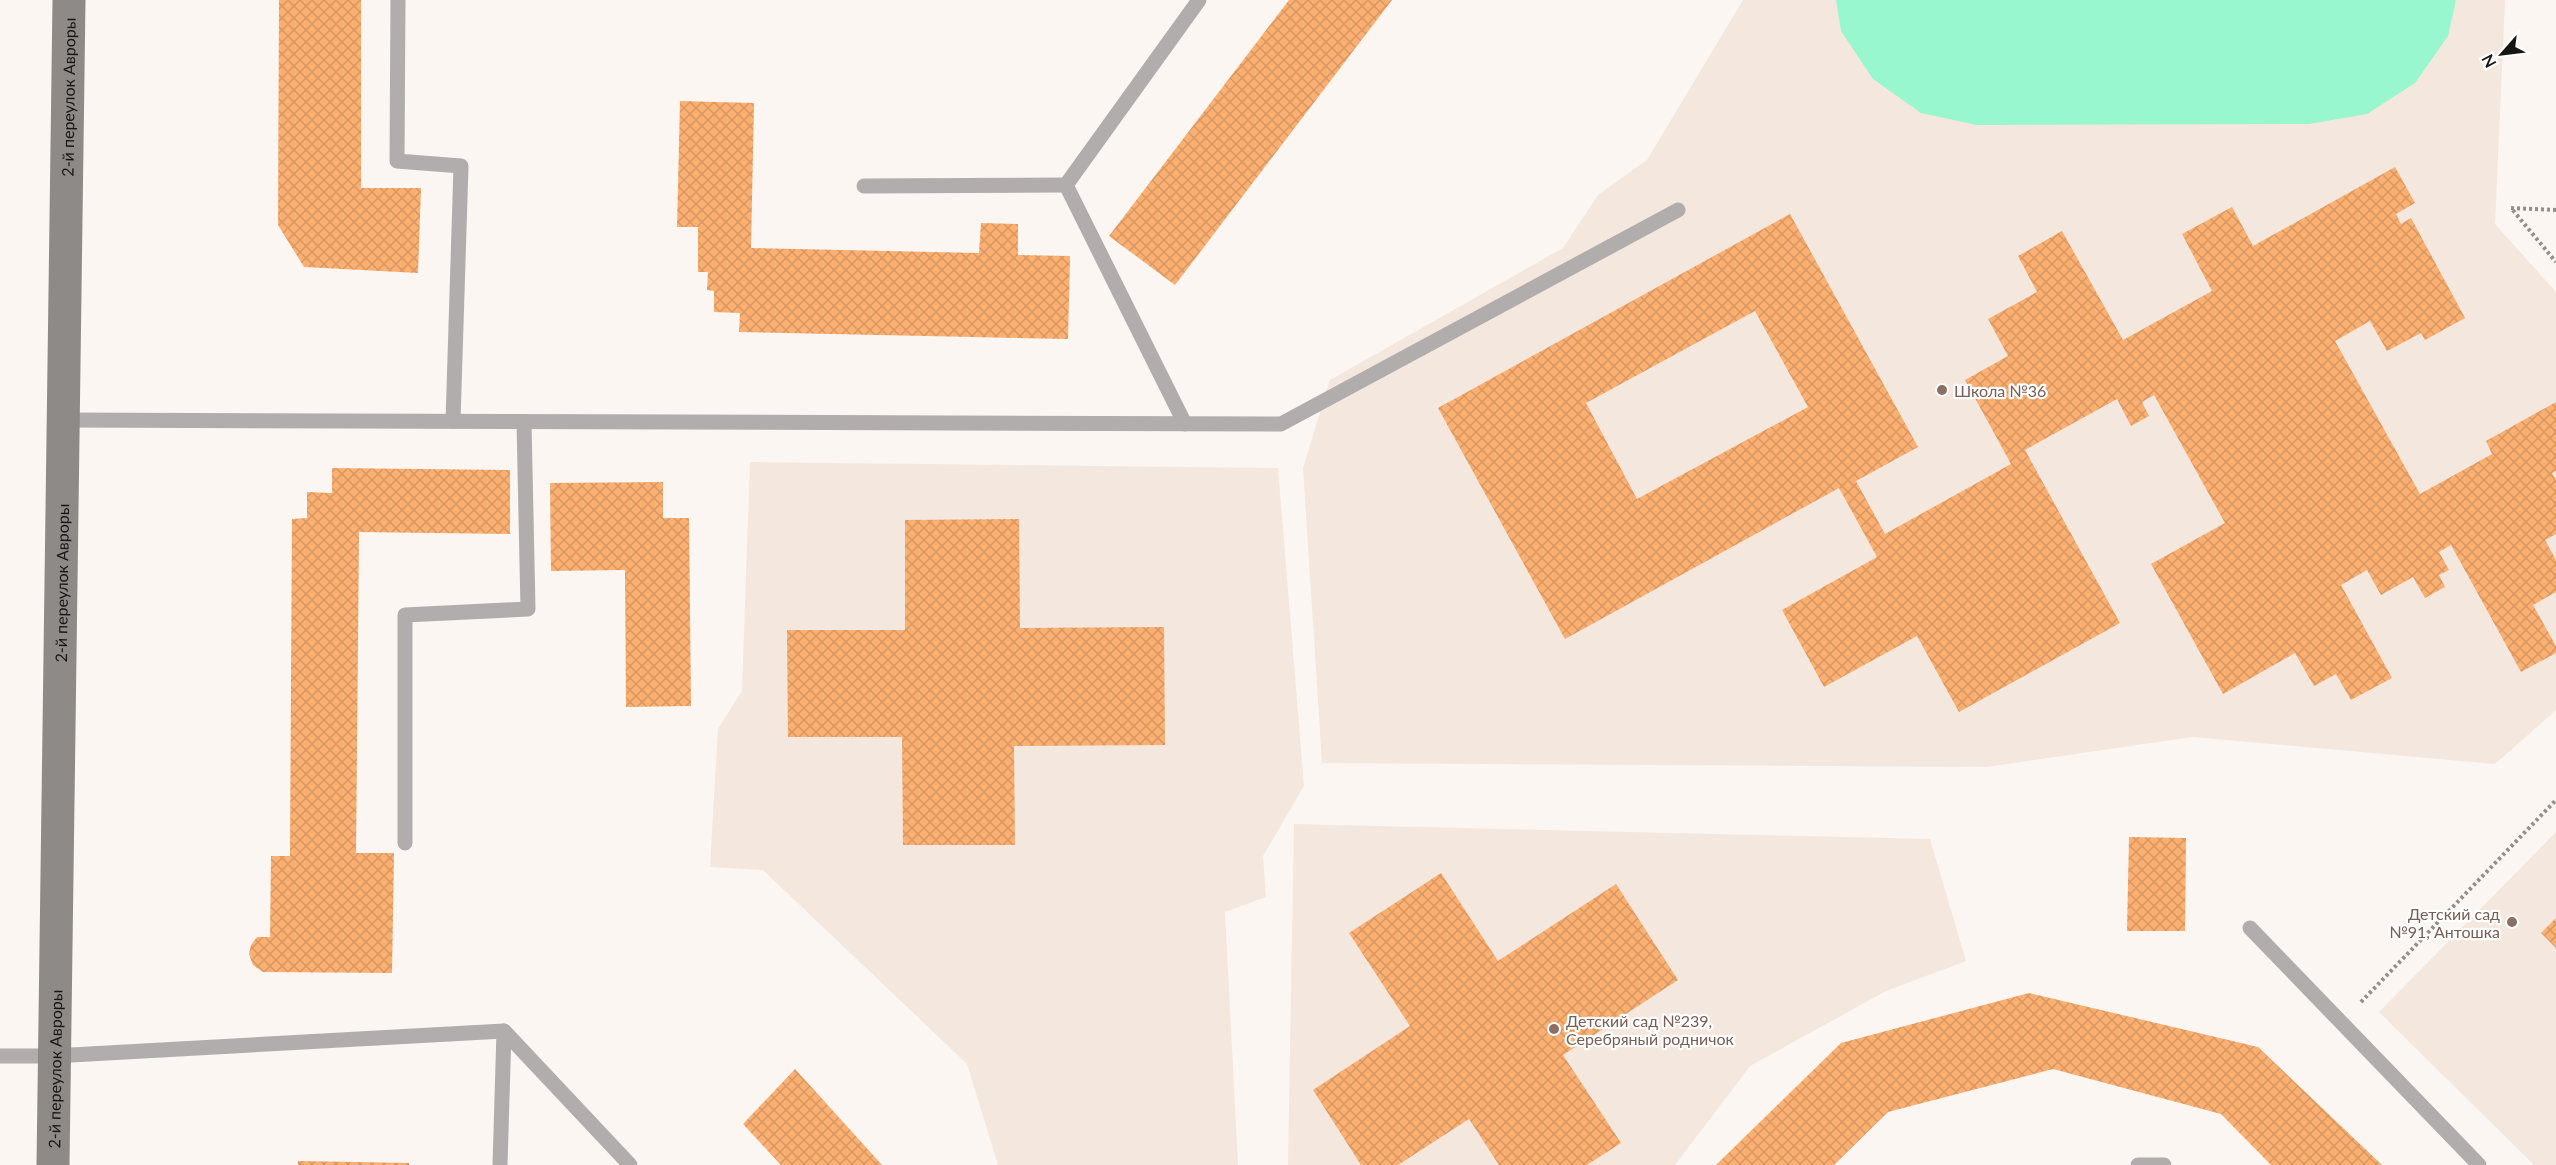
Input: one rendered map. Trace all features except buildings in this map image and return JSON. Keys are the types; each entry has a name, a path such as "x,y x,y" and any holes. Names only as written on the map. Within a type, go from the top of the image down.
{"street":[{"name":"2-й переулок Авроры","path":"53,1165 69,0"}],"lane":[{"path":"398,0 397,161 461,166 453,422"},
{"path":"1066,186 1199,0"},
{"path":"864,186 1066,186"},
{"path":"1066,186 1185,424"},
{"path":"62,420 1281,424 1678,210"},
{"path":"405,843 405,615 528,609 524,422"},
{"path":"2250,928 2479,1165"},
{"path":"500,1165 504,1031"},
{"path":"0,1056 53,1056 504,1031 630,1165"},
{"path":"2138,1165 2164,1165"}],"path":[{"path":"2556,210 2511,208 2556,262"},
{"path":"2341,1022 2556,800"}],"shaded area":[{"name":"Школа №36","path":"1743,0 2505,0 2495,224 2556,292 2556,710 2495,764 2193,737 1986,767 1322,763 1303,468 1330,380 1563,248 1598,195 1647,160"},
{"path":"750,462 1278,468 1304,786 1263,856 1266,897 1225,912 1238,1165 998,1165 967,1064 763,870 710,867 718,729 742,691"},
{"name":"Детский сад №239, Серебряный родничок","path":"1294,824 1930,839 1966,961 1886,991 1750,1066 1675,1165 1288,1165"},
{"name":"Детский сад №91, Антошка","path":"2556,832 2556,1165 2534,1165 2379,1012"}],"green space":[{"path":"1836,0 2456,0 2448,36 2415,83 2367,114 2309,124 1977,125 1921,113 1873,79 1841,31"}],"place":[{"name":"Школа №36","path":"1942,390"},
{"name":"Детский сад №91, Антошка","path":"2512,922"},
{"name":"Детский сад №239, Серебряный родничок","path":"1554,1029"}]}
